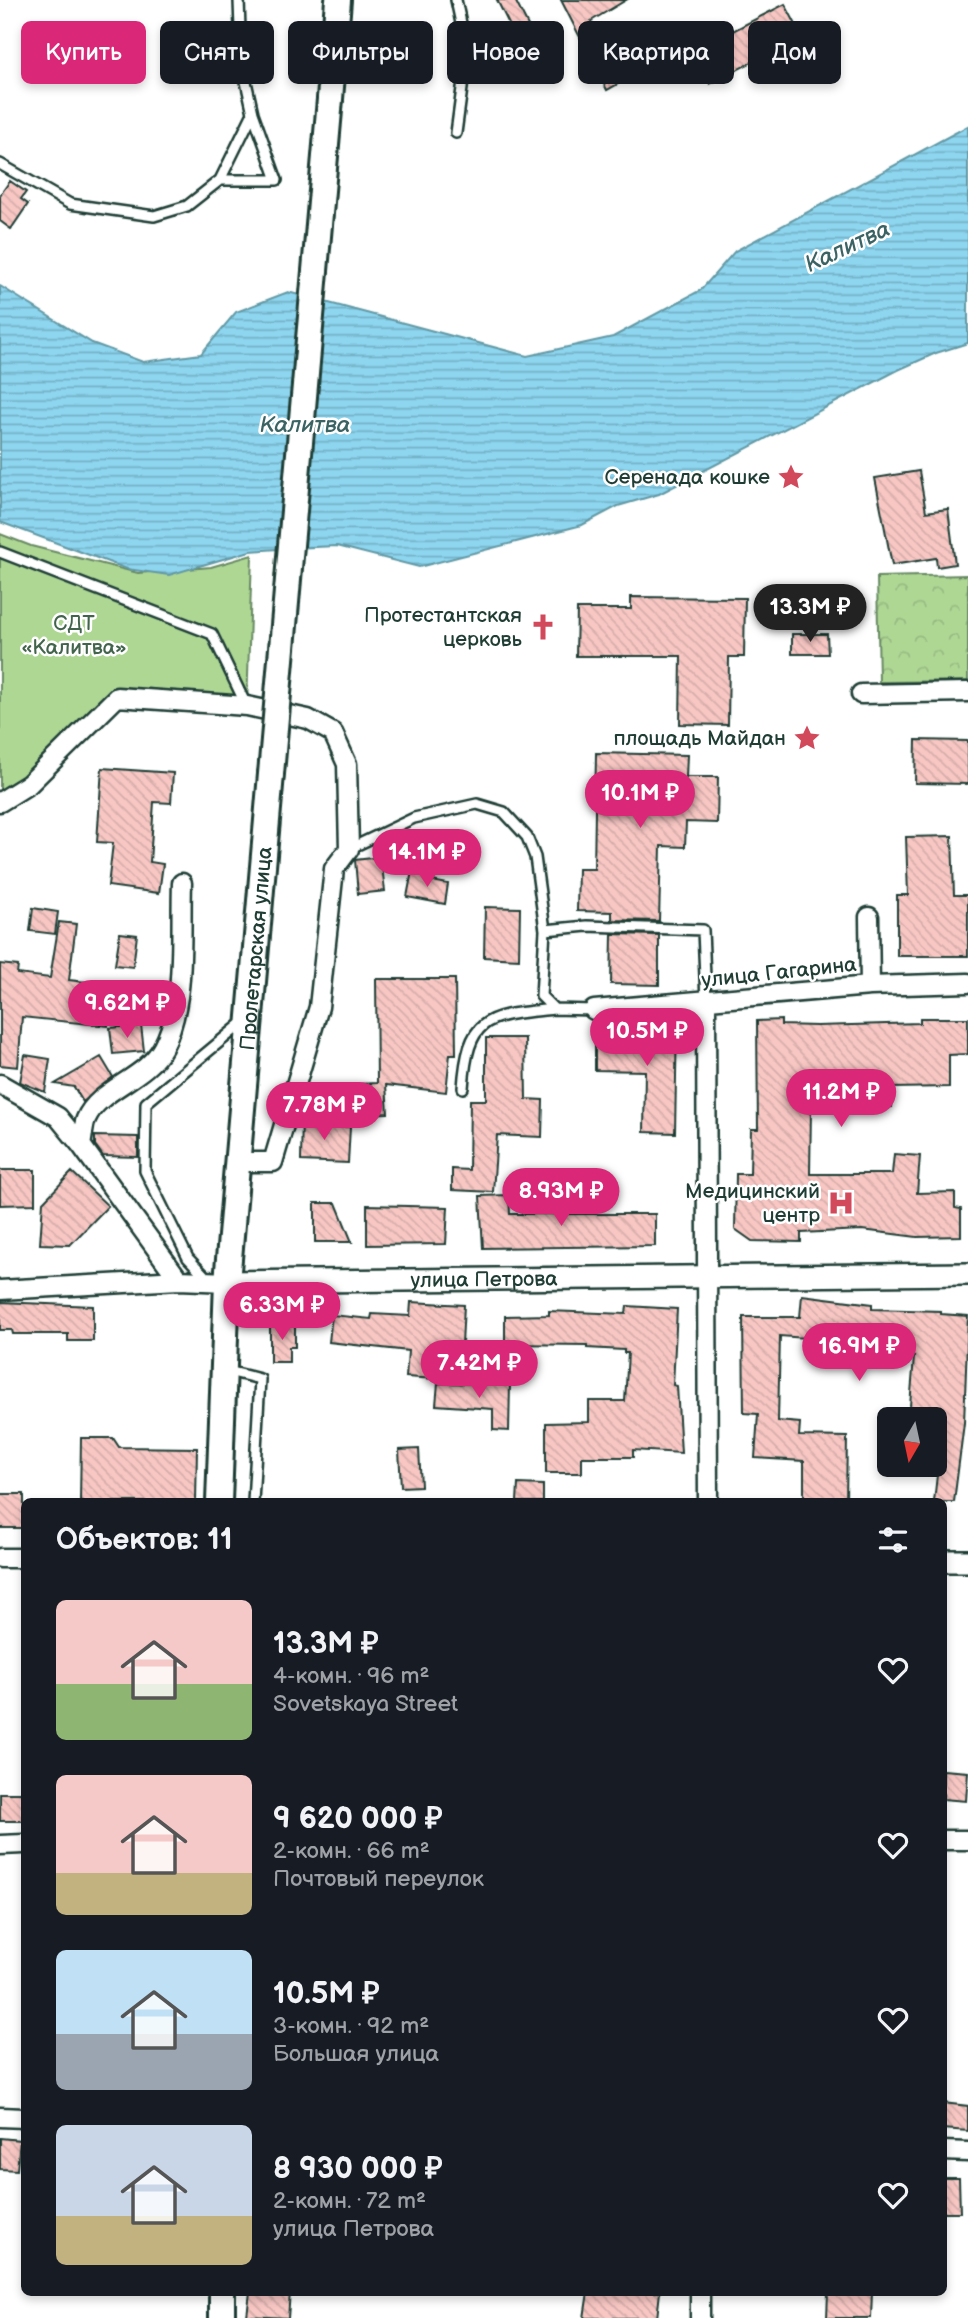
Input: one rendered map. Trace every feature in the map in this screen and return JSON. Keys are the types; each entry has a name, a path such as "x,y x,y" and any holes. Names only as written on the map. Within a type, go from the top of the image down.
{"main road":[{"name":"Пролетарская улица","path":"219,1498 224,1370 219,1282 237,1162 338,0"},
{"path":"222,2296 222,2318"}],"street":[{"path":"861,694 968,692"},
{"path":"0,802 29,784 117,697 247,706 308,719 333,733 347,764 349,849 334,869 319,1007 281,1143 273,1162 237,1162"},
{"path":"81,1145 86,1119 94,1105 140,1074 163,1047 179,994 182,883"},
{"path":"869,917 870,986"},
{"name":"улица Гагарина","path":"594,1010 706,1003 870,986 968,983"},
{"path":"706,1003 708,1498"},
{"path":"0,1084 58,1117 179,1280"},
{"name":"улица Петрова","path":"0,1290 179,1280 219,1282 968,1274"},
{"path":"0,1558 21,1558"},
{"path":"947,1561 968,1561"},
{"path":"947,1840 968,1840"},
{"path":"0,1845 21,1844"},
{"path":"0,2117 21,2118"},
{"path":"947,2151 968,2152"},
{"path":"699,2318 700,2296"}],"lane":[{"path":"220,180 277,180 253,113 241,59 239,0"},
{"path":"456,0 467,51 456,133"},
{"path":"0,164 69,204 154,216 187,205 220,180 253,113"},
{"path":"0,552 212,634 247,706"},
{"path":"349,849 414,818 477,804 504,812 527,837 535,857 545,930 541,996 554,1009"},
{"path":"545,930 587,926 703,930 706,1003"},
{"path":"463,1088 469,1043 484,1023 496,1016 554,1009 594,1010"},
{"path":"219,1282 188,1258 145,1171 146,1103 250,1016"},
{"path":"224,1370 260,1379 253,1498"}],"green space":[{"name":"СДТ «Калитва»","path":"0,534 31,546 138,573 211,567 252,555 247,706 117,697 0,802"},
{"path":"968,575 968,681 879,682 877,577"}],"water":[{"name":"Калитва","path":"968,126 968,343 936,353 898,370 659,494 618,506 582,525 419,567 337,546 250,551 169,575 127,569 0,522 0,286 92,343 143,362 201,354 236,312 288,292 527,356 613,337 701,290 735,251"}],"building":[{"path":"497,0 515,0 526,21 507,21"},
{"path":"561,0 626,0 591,21 578,21 578,33"},
{"path":"785,4 794,21 752,21"},
{"path":"748,23 748,64 734,71 734,30"},
{"path":"604,84 618,84 607,90"},
{"path":"10,181 26,192 21,199 28,204 11,229 0,221 0,195"},
{"path":"919,471 926,512 948,509 955,564 937,567 936,558 892,565 875,478"},
{"path":"631,597 745,598 744,657 729,657 728,725 680,724 681,656 576,656 577,609 631,609"},
{"path":"792,634 827,634 828,654 792,654"},
{"path":"916,740 968,741 968,784 915,783"},
{"path":"596,753 687,755 686,777 718,777 717,823 686,822 685,847 661,846 659,921 612,920 612,912 577,911 578,869 594,869"},
{"path":"102,768 173,773 171,803 154,802 150,862 163,864 159,893 108,886 113,843 97,842"},
{"path":"952,836 954,895 968,895 968,956 897,956 897,895 908,895 906,837"},
{"path":"381,857 385,891 358,894 355,860"},
{"path":"412,871 428,874 427,880 448,884 445,904 407,897"},
{"path":"485,907 520,908 519,959 484,957"},
{"path":"33,908 58,912 55,934 30,931"},
{"path":"59,922 76,924 69,980 112,985 108,1026 22,1017 18,1067 0,1065 0,964 18,966 17,974 50,978"},
{"path":"120,933 137,935 133,967 115,965"},
{"path":"612,934 659,935 659,985 611,984"},
{"path":"376,979 455,979 456,1054 450,1054 446,1092 386,1085 388,1113 359,1114 358,1084 377,1083"},
{"path":"920,1018 968,1018 968,1054 949,1055 949,1087 892,1088 892,1107 811,1109 810,1174 892,1174 894,1154 920,1156 917,1193 955,1192 955,1208 961,1209 961,1236 917,1237 862,1230 801,1233 801,1242 752,1241 735,1229 736,1174 750,1174 751,1129 758,1129 757,1021 781,1020 781,1025 817,1026 920,1023"},
{"path":"640,1020 677,1020 675,1133 644,1132 645,1071 595,1070 595,1037 640,1037"},
{"path":"141,1025 144,1051 113,1054 110,1028"},
{"path":"486,1038 525,1038 526,1099 543,1100 542,1137 497,1135 493,1192 452,1190 452,1169 469,1170 470,1100 486,1100"},
{"path":"25,1055 50,1059 45,1092 20,1082"},
{"path":"101,1057 113,1077 83,1102 74,1087 55,1084"},
{"path":"302,1116 325,1117 324,1126 350,1127 348,1163 301,1161"},
{"path":"95,1136 138,1137 138,1157 103,1156 95,1145"},
{"path":"0,1170 35,1170 35,1204 0,1205"},
{"path":"72,1172 108,1206 70,1245 40,1244 43,1202"},
{"path":"509,1195 510,1214 655,1214 655,1246 483,1248 480,1196"},
{"path":"315,1203 336,1203 352,1242 315,1242"},
{"path":"367,1205 448,1207 446,1244 367,1245"},
{"path":"802,1295 872,1304 872,1309 941,1311 941,1314 968,1316 964,1423 954,1502 947,1502 947,1498 934,1498 937,1477 947,1477 947,1407 910,1407 914,1357 818,1350 819,1339 780,1336 778,1421 800,1423 799,1436 847,1437 846,1498 804,1498 804,1461 755,1458 758,1414 744,1413 743,1317 800,1317"},
{"path":"0,1302 93,1306 93,1341 68,1341 68,1334 13,1334 12,1330 0,1330"},
{"path":"411,1302 464,1305 462,1344 453,1343 451,1380 406,1377 408,1351 329,1342 332,1315 371,1319 372,1314 410,1316"},
{"path":"627,1306 677,1309 673,1385 677,1386 681,1453 633,1450 633,1457 582,1457 582,1473 546,1473 546,1423 589,1422 589,1401 625,1401 628,1353 624,1353 624,1350 587,1348 587,1345 505,1344 505,1316 549,1315 549,1311 626,1314"},
{"path":"270,1324 295,1324 295,1347 289,1347 289,1362 270,1362"},
{"path":"438,1383 510,1384 509,1431 493,1430 493,1409 436,1405"},
{"path":"81,1438 113,1438 119,1447 197,1448 196,1498 80,1498"},
{"path":"419,1449 421,1486 401,1487 399,1450"},
{"path":"518,1484 543,1485 543,1498 517,1498"},
{"path":"0,1494 24,1494 24,1498 21,1498 21,1528 0,1528"},
{"path":"947,1770 968,1772 966,1801 947,1799"},
{"path":"0,1793 21,1793 21,1821 0,1821"},
{"path":"947,2103 968,2106 968,2131 947,2129"},
{"path":"0,2138 20,2140 17,2170 0,2169"},
{"path":"947,2178 959,2178 960,2212 947,2212"},
{"path":"250,2296 290,2296 288,2318 247,2316"},
{"path":"587,2296 660,2296 657,2318 584,2318"},
{"path":"828,2296 872,2296 871,2318 827,2318"}],"place":[{"name":"Серенада кошке","path":"791,477"},
{"name":"Протестантская церковь","path":"543,627"},
{"name":"площадь Майдан","path":"807,738"},
{"name":"Медицинский центр","path":"841,1203"}]}
